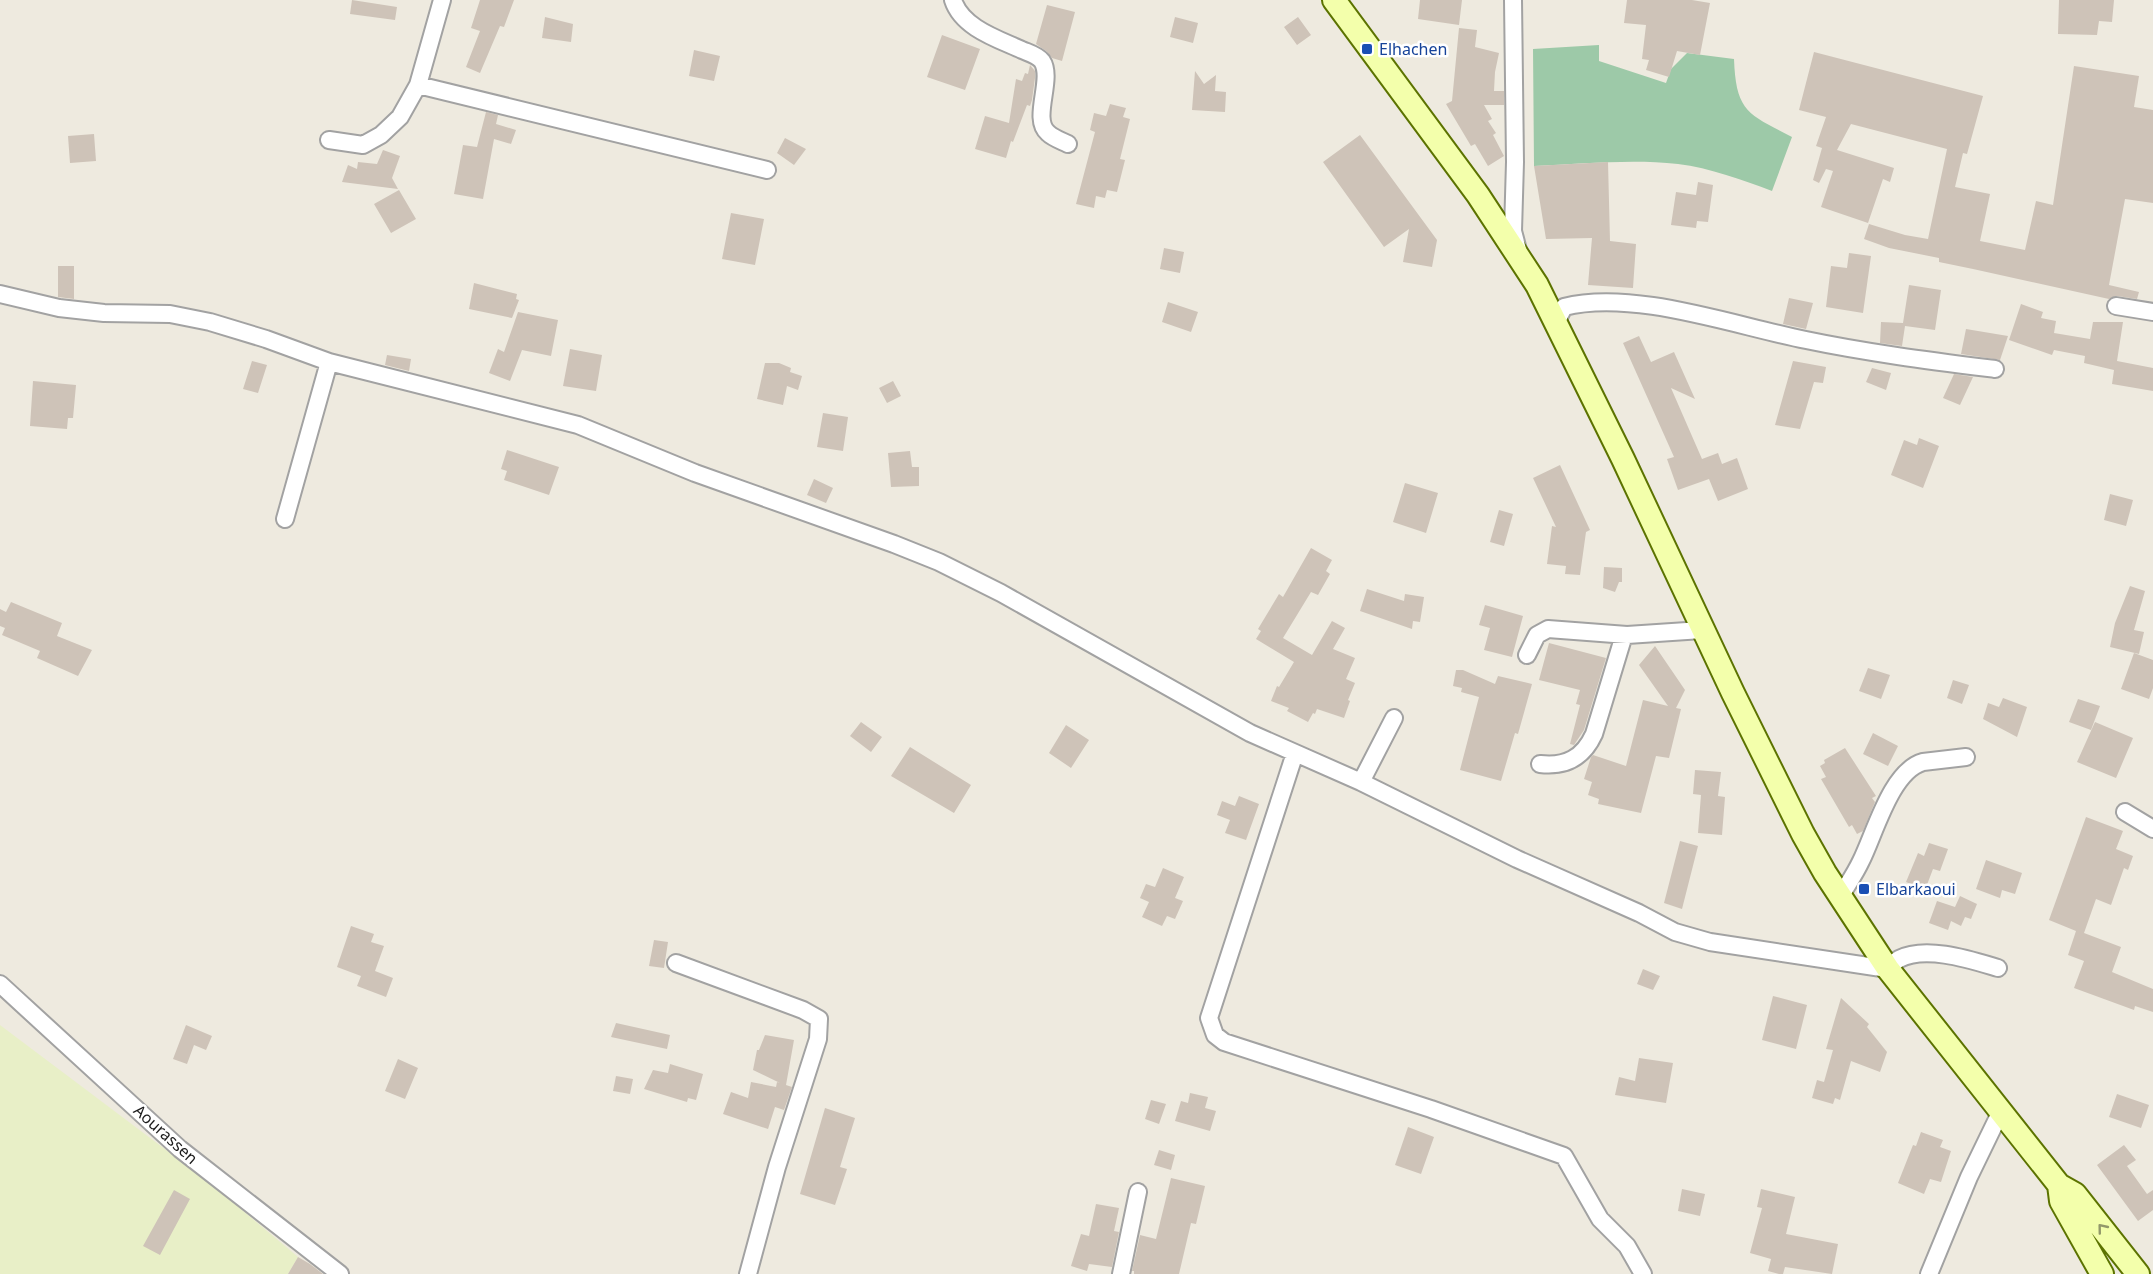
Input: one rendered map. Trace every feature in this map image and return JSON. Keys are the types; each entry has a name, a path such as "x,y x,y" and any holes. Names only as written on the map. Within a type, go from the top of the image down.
{"main road":[{"path":"1334,0 1478,195 1537,285 1623,459 1702,630 1803,834 1840,897 1888,969 2059,1185 2075,1194 2138,1274"},
{"path":"2059,1185 2061,1201 2102,1274"}],"street":[{"path":"329,140 363,145 381,135 400,117 418,85 442,0"},
{"path":"953,0 961,15 970,23 991,36 1035,55 1042,62 1045,74 1042,115 1044,127 1048,133 1068,144"},
{"path":"1514,0 1513,231 1520,259"},
{"path":"418,85 768,170"},
{"path":"0,294 59,308 104,313 170,314 243,332 328,362 578,425 695,473 921,555 1000,593 1250,733 1361,782 1517,859 1630,909 1675,932 1710,942 1888,969 1898,959 1929,954 1969,959 1998,968"},
{"path":"1556,323 1564,307 1574,304 1636,303 1805,340 1995,369"},
{"path":"2116,306 2153,312"},
{"path":"285,519 328,362"},
{"path":"1527,655 1537,635 1548,629 1624,635 1702,630"},
{"path":"1540,764 1553,766 1564,764 1573,760 1588,747 1624,635"},
{"path":"1361,782 1394,718"},
{"path":"1295,753 1209,1018 1215,1035 1224,1042 1431,1109 1564,1156 1600,1219 1627,1246 1643,1274"},
{"path":"1840,897 1860,864 1891,792 1904,774 1923,762 1966,757"},
{"path":"2125,812 2153,829"},
{"path":"676,963 803,1010 819,1019 818,1039 777,1167 748,1274"},
{"name":"Aourassen","path":"0,984 180,1149 340,1274"},
{"path":"1929,1274 1969,1177 2001,1111"},
{"path":"1121,1274 1138,1192"}],"green space":[{"path":"1599,45 1599,61 1666,83 1671,69 1687,53 1734,59 1738,90 1747,109 1765,123 1792,137 1772,191 1714,171 1678,164 1624,162 1534,166 1533,49"},
{"path":"0,1025 210,1183 298,1257 288,1274 0,1274"}],"building":[{"path":"352,0 397,7 395,20 350,14"},
{"path":"480,0 514,0 504,27 500,26 480,73 466,67 480,31 471,28"},
{"path":"1420,0 1462,0 1459,25 1418,19"},
{"path":"1627,0 1692,0 1710,3 1700,55 1677,51 1669,77 1646,70 1649,60 1642,59 1646,25 1624,23"},
{"path":"2059,0 2114,0 2112,22 2099,21 2097,35 2058,34"},
{"path":"1047,5 1075,12 1062,61 1052,58 1036,44"},
{"path":"545,17 573,24 571,42 542,38"},
{"path":"1175,17 1198,23 1193,43 1170,37"},
{"path":"1298,17 1311,35 1297,45 1284,27"},
{"path":"1459,28 1477,30 1475,47 1499,53 1494,91 1504,91 1504,105 1484,105 1492,119 1488,121 1496,133 1493,135 1504,156 1488,166 1475,144 1471,146 1446,104 1452,101"},
{"path":"942,35 980,49 965,90 927,77"},
{"path":"694,50 720,56 714,81 689,76"},
{"path":"1814,52 1983,96 1967,154 1963,153 1955,187 1990,194 1980,241 2025,250 2036,201 2053,205 2074,66 2139,76 2134,107 2153,110 2153,203 2125,199 2109,285 2139,292 2137,299 2117,296 2109,299 1939,262 1939,258 1889,248 1864,239 1869,224 1928,239 1947,149 1851,124 1837,150 1894,168 1890,182 1883,179 1868,223 1821,207 1833,171 1826,169 1819,183 1813,180 1822,148 1816,146 1826,117 1799,110"},
{"path":"1030,65 1035,71 1032,100 1030,106 1027,105 1006,158 975,149 985,116 1009,123 1016,79 1022,81 1025,73 1028,74"},
{"path":"1195,71 1204,84 1216,75 1215,91 1226,92 1225,112 1192,110"},
{"path":"1110,104 1126,108 1123,117 1130,119 1120,159 1125,160 1117,192 1107,190 1105,198 1096,196 1094,208 1076,204 1095,132 1090,130 1094,113 1106,116"},
{"path":"486,112 498,115 496,124 516,130 511,144 494,139 483,199 454,194 463,145 477,147"},
{"path":"94,134 96,161 70,163 68,136"},
{"path":"1360,135 1437,240 1432,267 1403,262 1409,229 1384,247 1323,162"},
{"path":"785,138 806,149 794,165 777,153"},
{"path":"383,150 400,156 392,178 398,189 342,182 348,165 357,169 358,162 377,164"},
{"path":"1608,162 1610,241 1636,244 1633,288 1588,285 1592,238 1546,239 1534,166"},
{"path":"1698,182 1713,185 1708,222 1697,221 1696,228 1671,225 1676,192 1696,195"},
{"path":"399,190 416,219 391,233 374,204"},
{"path":"731,213 764,219 755,265 722,259"},
{"path":"1164,248 1184,252 1180,273 1160,269"},
{"path":"1849,253 1871,256 1863,313 1826,307 1831,266 1847,268"},
{"path":"58,266 74,266 74,299 58,297"},
{"path":"474,283 517,294 516,299 519,300 512,318 469,309"},
{"path":"1909,285 1941,290 1935,330 1905,326 1902,346 1880,343 1881,322 1903,323"},
{"path":"1789,298 1813,303 1806,329 1783,324"},
{"path":"1168,302 1198,312 1191,332 1162,322"},
{"path":"2021,304 2043,312 2041,318 2056,321 2054,333 2090,339 2093,322 2123,322 2117,361 2153,368 2153,391 2112,384 2114,370 2084,363 2085,356 2054,350 2052,355 2009,340"},
{"path":"518,312 558,320 551,356 522,350 510,381 489,373 498,349 504,352"},
{"path":"1966,329 2008,336 2000,360 1961,354"},
{"path":"1639,336 1651,362 1674,352 1695,399 1671,388 1702,459 1718,453 1722,464 1737,458 1748,489 1718,501 1709,479 1678,490 1667,459 1674,457 1623,343"},
{"path":"570,349 602,355 596,391 563,386"},
{"path":"387,355 411,359 409,371 385,365"},
{"path":"252,361 267,365 258,393 243,389"},
{"path":"1793,361 1826,367 1823,383 1814,382 1800,429 1775,425"},
{"path":"765,363 779,363 791,368 790,372 802,376 798,390 787,386 783,405 757,399"},
{"path":"1872,368 1891,373 1886,390 1866,382"},
{"path":"1954,374 1973,377 1960,405 1943,398"},
{"path":"33,381 76,385 73,418 68,418 67,429 30,426"},
{"path":"893,381 901,396 887,403 879,388"},
{"path":"823,413 848,417 843,451 817,447"},
{"path":"1919,438 1939,446 1923,488 1891,475 1904,440 1917,445"},
{"path":"507,450 559,467 549,495 504,480 507,471 501,469"},
{"path":"910,451 912,467 919,467 919,486 891,487 888,453"},
{"path":"1560,465 1590,530 1586,532 1580,575 1565,574 1566,566 1547,564 1552,526 1556,527 1533,478"},
{"path":"814,479 833,488 826,503 807,495"},
{"path":"1405,483 1438,493 1426,533 1393,522"},
{"path":"2110,494 2133,500 2126,526 2104,520"},
{"path":"1499,510 1513,514 1504,546 1490,542"},
{"path":"1311,548 1332,560 1326,571 1330,574 1318,595 1311,592 1283,638 1312,655 1332,621 1345,628 1333,649 1355,658 1346,679 1355,683 1344,718 1317,709 1308,722 1287,711 1289,708 1271,701 1277,686 1279,687 1294,662 1256,639 1261,631 1258,629 1279,594 1283,597"},
{"path":"1604,567 1622,568 1622,582 1619,582 1615,592 1603,588"},
{"path":"2130,586 2145,591 2134,630 2144,632 2139,654 2110,647 2115,623"},
{"path":"1367,589 1404,601 1405,594 1424,597 1420,622 1413,621 1412,629 1360,611"},
{"path":"11,602 62,623 57,636 92,650 78,676 37,658 40,651 2,635 5,628 0,626 0,609 6,612"},
{"path":"1485,605 1523,616 1512,657 1484,650 1490,628 1479,625"},
{"path":"1549,643 1606,658 1584,730 1574,745 1570,744 1580,705 1576,704 1580,690 1539,680"},
{"path":"1655,646 1685,690 1676,708 1681,709 1669,758 1656,756 1641,813 1598,804 1599,799 1588,795 1592,782 1584,779 1591,757 1593,755 1626,766 1643,700 1668,706 1639,665"},
{"path":"2134,653 2153,660 2153,688 2149,699 2121,689"},
{"path":"1868,668 1890,675 1881,699 1859,691"},
{"path":"1456,670 1463,670 1495,684 1498,676 1532,684 1518,734 1515,733 1501,781 1460,770 1479,697 1461,692 1462,688 1453,686"},
{"path":"1953,680 1969,685 1962,704 1947,698"},
{"path":"2003,698 2027,707 2017,737 1983,719 1988,703 1999,707"},
{"path":"2078,699 2100,706 2091,730 2069,722"},
{"path":"861,722 882,737 871,752 850,736"},
{"path":"2095,722 2133,738 2116,778 2077,762"},
{"path":"1066,725 1089,740 1071,768 1049,753"},
{"path":"1873,733 1898,746 1888,766 1863,754"},
{"path":"910,747 971,785 954,813 891,776"},
{"path":"1845,748 1876,796 1872,798 1875,802 1863,831 1857,834 1852,825 1849,827 1821,779 1826,777 1820,766 1825,763 1824,760"},
{"path":"1695,770 1721,772 1718,796 1725,797 1722,835 1698,833 1701,795 1693,794"},
{"path":"1239,796 1259,804 1246,840 1225,833 1230,820 1217,815 1222,801 1235,806"},
{"path":"2086,817 2123,831 2116,849 2133,856 2128,870 2124,868 2111,905 2096,899 2084,933 2121,947 2112,972 2153,989 2153,1012 2135,1006 2134,1010 2074,988 2084,961 2068,955 2076,931 2049,920"},
{"path":"1680,841 1698,846 1682,909 1664,903"},
{"path":"1929,843 1948,849 1940,871 1933,869 1925,890 1906,882 1918,853 1924,856"},
{"path":"1986,860 2022,873 2015,894 2002,890 2000,898 1976,889"},
{"path":"1163,868 1184,877 1175,898 1183,901 1175,919 1167,916 1162,926 1142,917 1149,902 1140,898 1146,884 1155,887"},
{"path":"1960,896 1977,904 1971,919 1965,917 1961,926 1951,921 1948,930 1929,923 1937,901 1955,907"},
{"path":"351,926 374,934 371,942 384,946 375,971 393,978 386,997 357,986 361,976 337,967"},
{"path":"654,940 668,942 664,968 649,966"},
{"path":"1643,969 1660,976 1653,990 1637,984"},
{"path":"1773,996 1807,1005 1796,1049 1762,1040"},
{"path":"1841,998 1869,1024 1867,1027 1887,1052 1880,1072 1851,1061 1840,1100 1835,1098 1833,1104 1812,1098 1817,1080 1824,1082 1833,1050 1826,1049"},
{"path":"616,1023 670,1035 667,1049 611,1037"},
{"path":"186,1025 212,1036 206,1050 194,1045 187,1064 173,1059"},
{"path":"765,1035 794,1040 786,1085 792,1087 784,1110 775,1107 768,1129 723,1114 731,1092 748,1098 751,1082 776,1087 777,1082 780,1083 753,1070 757,1050"},
{"path":"1639,1058 1673,1063 1666,1103 1615,1095 1619,1077 1635,1081"},
{"path":"398,1059 418,1068 405,1099 385,1091"},
{"path":"670,1064 703,1074 696,1100 688,1098 687,1102 644,1089 653,1070 668,1073"},
{"path":"616,1076 633,1079 630,1094 613,1091"},
{"path":"1190,1093 1208,1097 1205,1108 1216,1111 1210,1131 1175,1121 1181,1101 1188,1103"},
{"path":"2117,1094 2149,1105 2141,1128 2109,1117"},
{"path":"1151,1100 1166,1104 1159,1124 1145,1119"},
{"path":"825,1108 855,1118 840,1167 847,1169 835,1205 800,1194"},
{"path":"1408,1127 1434,1137 1421,1174 1395,1165"},
{"path":"1921,1132 1943,1140 1940,1147 1951,1151 1941,1182 1930,1179 1924,1194 1898,1183 1913,1145 1916,1146"},
{"path":"2124,1145 2136,1160 2127,1166 2147,1194 2153,1190 2153,1210 2138,1221 2097,1165"},
{"path":"1159,1150 1175,1155 1171,1170 1154,1165"},
{"path":"1171,1178 1205,1186 1196,1224 1191,1223 1179,1274 1134,1274 1132,1271 1140,1235 1156,1239"},
{"path":"1682,1189 1705,1194 1700,1216 1678,1211"},
{"path":"1761,1189 1795,1197 1786,1234 1838,1244 1832,1274 1785,1267 1783,1274 1779,1274 1768,1271 1771,1259 1750,1253 1762,1208 1757,1207"},
{"path":"174,1190 190,1199 160,1255 143,1246"},
{"path":"1096,1204 1119,1208 1114,1231 1119,1232 1112,1267 1089,1264 1087,1271 1071,1266 1081,1234 1089,1236"},
{"path":"298,1257 310,1264 323,1274 288,1274"}],"place":[{"name":"Elhachen","path":"1367,49"},
{"name":"Elbarkaoui","path":"1864,889"}]}
